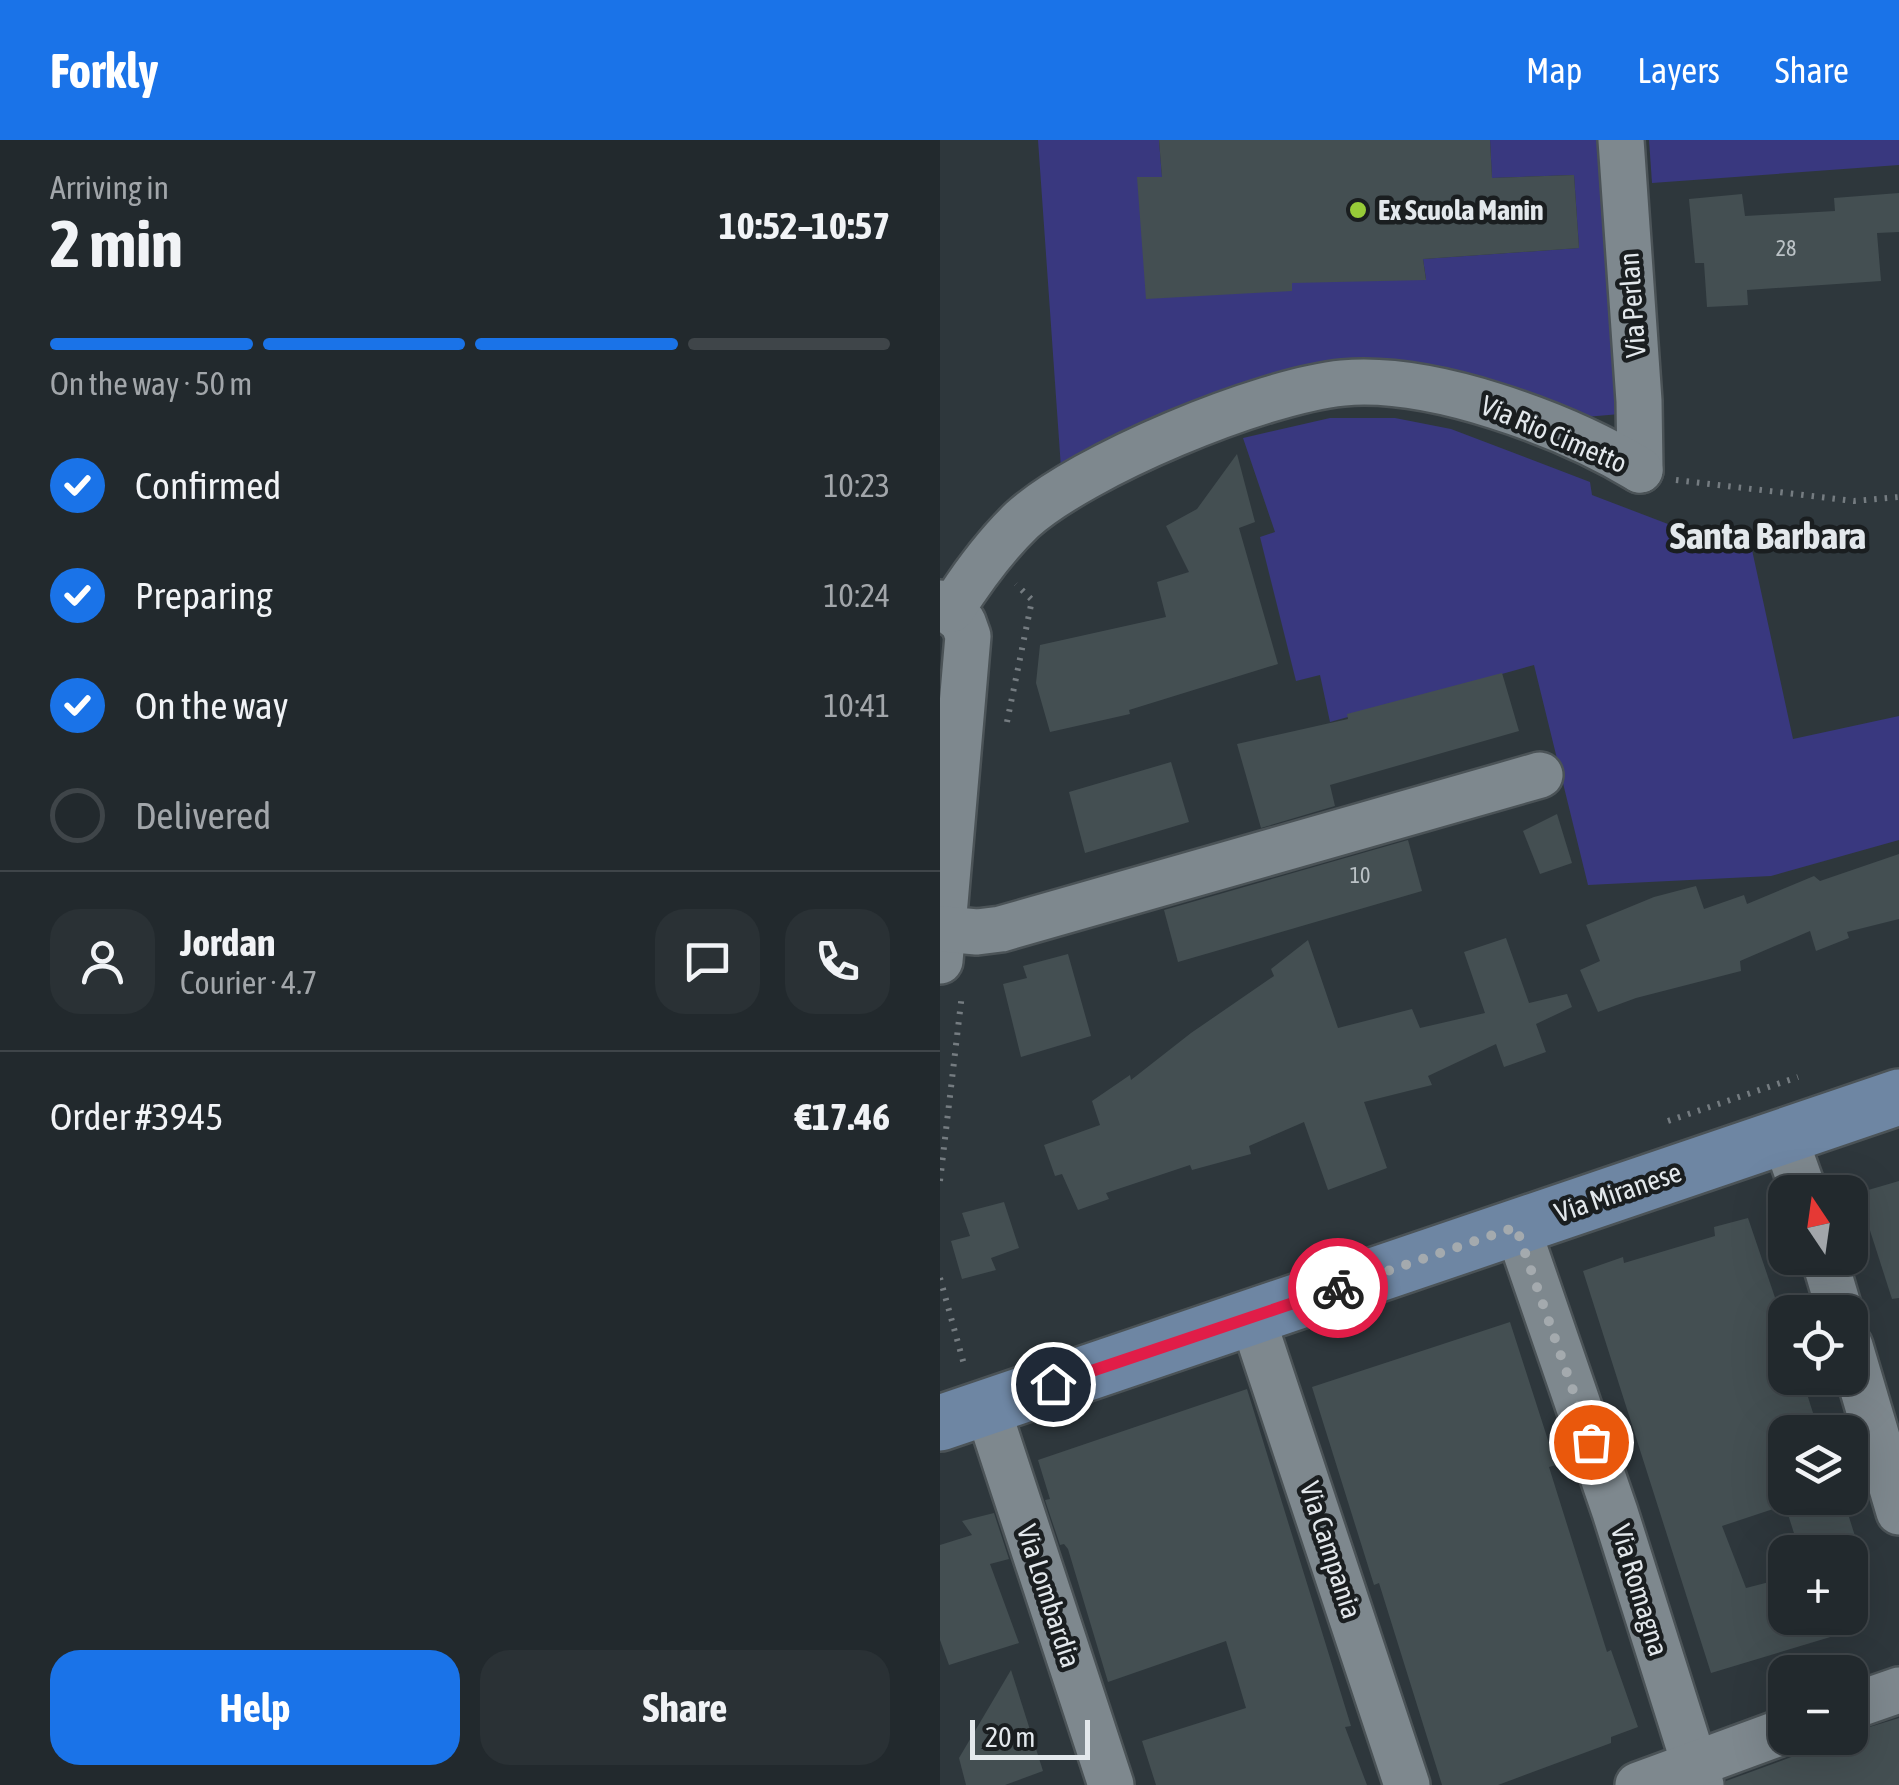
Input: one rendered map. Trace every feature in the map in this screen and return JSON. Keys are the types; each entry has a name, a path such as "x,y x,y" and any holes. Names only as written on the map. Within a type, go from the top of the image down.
{"street":[{"name":"Via Perlan","path":"1622,140 1640,470"},
{"name":"Via Rio Cimetto","path":"946,606 997,545 1055,494 1168,439 1249,406 1300,392 1370,383 1470,398 1609,451 1640,470"},
{"path":"946,606 963,622 968,636 949,956"},
{"path":"949,956 977,932 1002,929 1540,775"},
{"name":"Via Miranese","path":"955,1402 1252,1317 1899,1097"},
{"path":"1784,1136 1798,1175"},
{"name":"Via Romagna","path":"1516,1227 1615,1512 1698,1774"},
{"name":"Via Campania","path":"1252,1317 1407,1785"},
{"path":"1864,1395 1899,1512"},
{"name":"Via Lombardia","path":"955,1402 1111,1785"},
{"path":"1868,1701 1899,1690"},
{"path":"1638,1785 1698,1774 1768,1739"}],"path":[{"path":"1682,481 1854,500 1899,497"},
{"path":"940,1181 949,956"},
{"path":"940,1278 955,1402"}],"shaded area":[{"path":"1038,140 1159,140 1162,177 1137,177 1292,291 1289,245 1426,279 1423,259 1579,248 1574,175 1492,178 1490,140 1600,140 1620,414 1574,418 1461,377 1061,468"},
{"path":"1649,140 1899,140 1899,165 1652,183"},
{"path":"1330,418 1395,418 1451,429 1590,482 1592,495 1681,529 1749,536 1793,739 1899,716 1899,840 1771,876 1588,885 1534,665 1330,722 1320,675 1296,681 1260,537 1275,532 1243,438"}],"building":[{"name":"Ex Scuola Manin","path":"1159,140 1490,140 1492,178 1574,175 1579,248 1423,259 1426,280 1292,283 1292,291 1146,299 1137,177 1162,177"},
{"path":"1899,193 1899,232 1877,233 1881,281 1747,290 1748,305 1707,307 1704,263 1695,263 1689,199 1742,194 1745,216 1835,211 1834,198"},
{"path":"1237,454 1255,522 1239,528 1278,664 1129,710 1130,714 1050,732 1036,683 1040,645 1166,617 1157,582 1189,572 1166,526 1197,509"},
{"path":"1502,673 1519,731 1330,785 1335,806 1261,828 1237,744 1348,719 1347,714"},
{"path":"1171,762 1189,822 1085,853 1069,792"},
{"path":"1557,814 1572,863 1540,874 1523,831"},
{"path":"1408,840 1422,891 1178,962 1164,910"},
{"path":"1899,854 1899,919 1847,932 1849,938 1816,951 1810,931 1740,961 1741,971 1598,1012 1580,970 1600,961 1586,925 1654,897 1696,886 1704,909 1744,895 1747,904 1814,876 1820,881"},
{"path":"1506,938 1529,1003 1567,994 1572,1007 1536,1024 1546,1052 1504,1067 1496,1044 1428,1076 1432,1085 1364,1102 1387,1168 1328,1190 1304,1122 1249,1146 1251,1154 1192,1170 1190,1165 1106,1193 1109,1199 1078,1210 1062,1174 1055,1176 1044,1145 1100,1125 1092,1101 1130,1075 1131,1080 1274,976 1271,969 1308,940 1338,1028 1412,1009 1420,1028 1485,1013 1464,952"},
{"path":"1068,954 1091,1036 1021,1057 1003,984 1027,978 1023,966"},
{"path":"1899,1181 1899,1298 1892,1299 1868,1224 1868,1190"},
{"path":"1004,1202 1019,1248 991,1258 996,1270 962,1279 951,1241 970,1236 962,1213"},
{"path":"1748,1218 1774,1295 1768,1295 1768,1395 1807,1395 1814,1415 1768,1415 1768,1511 1722,1526 1746,1588 1768,1582 1768,1635 1837,1635 1711,1673 1583,1271 1623,1257 1624,1263 1715,1236 1714,1227"},
{"path":"1510,1322 1556,1465 1549,1467 1607,1652 1611,1650 1638,1727 1611,1737 1611,1743 1498,1785 1442,1785 1312,1387"},
{"path":"1247,1389 1351,1726 1345,1727 1367,1785 1156,1785 1142,1741 1246,1708 1226,1641 1108,1682 1068,1549 1060,1545 1045,1500 1050,1499 1038,1460"},
{"path":"994,1513 1009,1559 990,1564 1019,1643 949,1665 940,1640 940,1545 972,1535 962,1521"},
{"path":"1788,1515 1848,1515 1855,1535 1795,1535"},
{"path":"1011,1670 1043,1771 1005,1785 966,1785 959,1758"},
{"path":"1899,1718 1899,1785 1726,1785 1726,1781 1795,1755 1868,1755 1868,1727"}],"way so far":[{"path":"1338,1288 1516,1227 1591,1442"}],"place":[{"name":"Ex Scuola Manin","path":"1358,210"}],"district":[{"name":"Santa Barbara","path":"1768,536"}],"route":[{"path":"1053,1384 1338,1288"}]}
